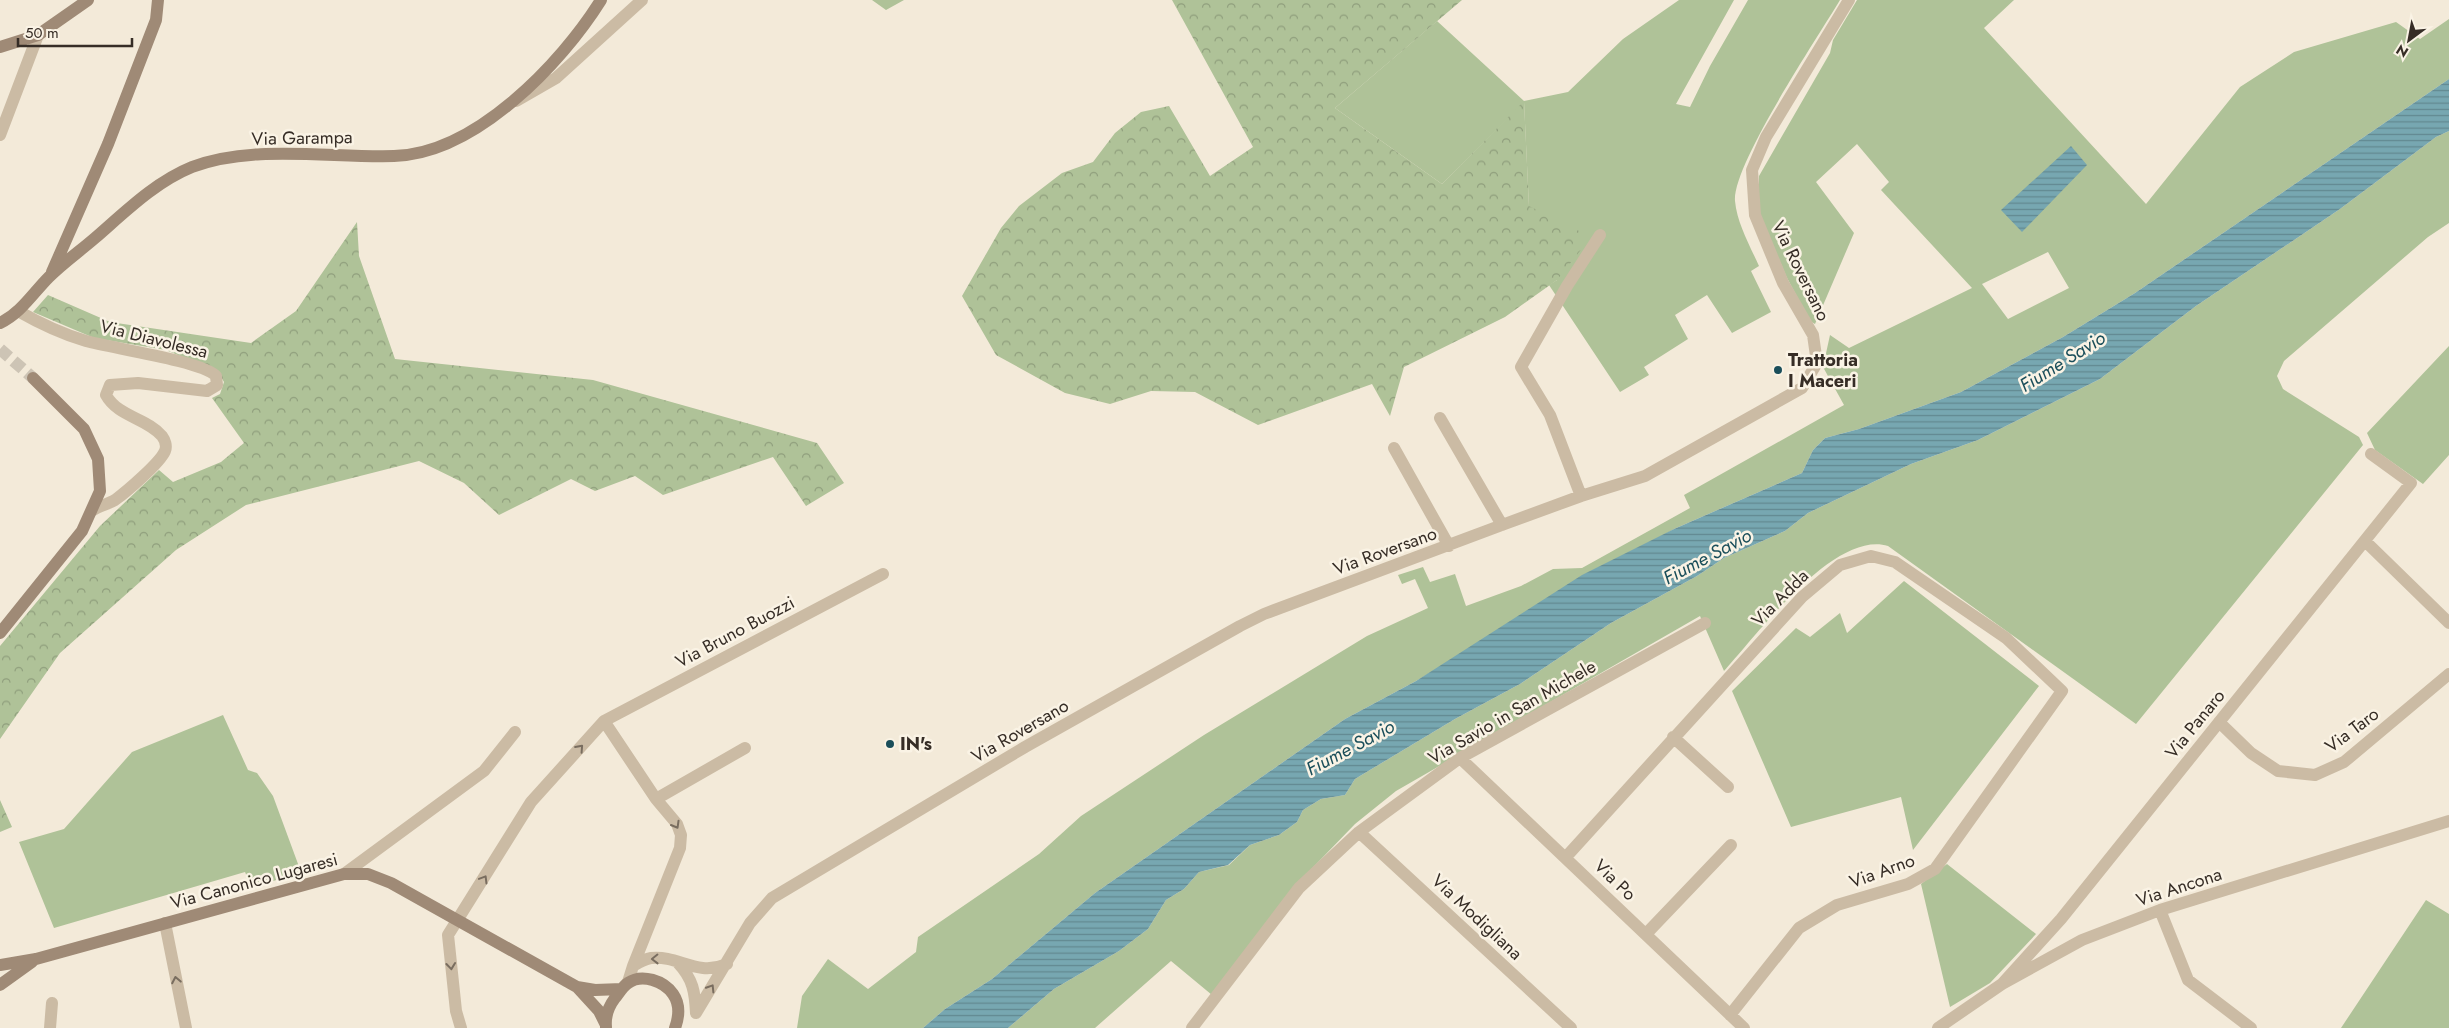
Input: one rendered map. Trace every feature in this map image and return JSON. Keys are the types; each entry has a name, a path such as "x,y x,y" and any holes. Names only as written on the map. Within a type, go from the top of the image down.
{"street":[{"path":"0,47 38,35 88,0"},
{"path":"50,276 108,144 156,20 158,0"},
{"name":"Via Garampa","path":"0,323 15,314 50,276 157,186 191,167 225,157 292,154 395,156 416,153 462,136 509,104 548,69 582,31 601,0"},
{"path":"509,104 556,78 642,0"},
{"name":"Via Roversano","path":"696,1013 750,923 772,898 1025,747 1264,614 1581,496 1645,476 1802,388 1817,363 1813,335 1783,282 1755,215 1752,170 1766,136 1849,0"},
{"path":"0,135 38,35"},
{"path":"1581,496 1550,415 1521,367 1566,286 1600,234"},
{"path":"0,330 15,314"},
{"name":"Via Diavolessa","path":"15,314 84,340 183,363 212,372 216,376 217,385 207,391 138,383 110,385 106,396 109,402 155,430 161,435 166,447 164,452 146,472 116,499 93,510"},
{"path":"0,633 82,531 93,510 101,480 98,459 93,444 72,414 33,378"},
{"path":"1440,418 1502,525"},
{"path":"1394,448 1449,546"},
{"name":"Via Panaro","path":"2002,984 2061,919 2411,484 2371,454"},
{"path":"2365,541 2449,623"},
{"name":"Via Adda","path":"1566,857 1802,597 1840,566 1871,556 1895,562 2006,638 2062,691"},
{"name":"Via Bruno Buozzi","path":"604,721 883,574"},
{"name":"Via Savio in San Michele","path":"1192,1028 1299,888 1359,832 1460,758 1705,623"},
{"name":"Via Taro","path":"2219,722 2250,753 2278,772 2315,774 2344,762 2449,674"},
{"name":"Via Arno","path":"1730,1015 1799,928 1837,905 1908,884 1935,869 2062,691"},
{"path":"461,1028 456,1011 448,935 531,802 604,721 656,799 677,824 681,835 680,848 625,986 612,1002 605,1025"},
{"path":"344,874 484,771 515,732"},
{"path":"1673,737 1728,787"},
{"path":"656,799 745,748"},
{"name":"Via Po","path":"1460,758 1744,1028"},
{"name":"Via Ancona","path":"1938,1028 2002,984 2082,940 2160,910 2449,821"},
{"name":"Via Modigliana","path":"1359,832 1571,1028"},
{"path":"1646,934 1731,845"},
{"name":"Via Canonico Lugaresi","path":"36,959 344,874 357,873 380,878 577,987"},
{"path":"2160,910 2188,980 2251,1028"},
{"path":"165,923 186,1028"},
{"path":"632,966 652,958 660,958 708,969 727,964"},
{"path":"0,965 36,959"},
{"path":"0,985 36,959"},
{"path":"577,987 596,990 625,986 647,978 666,987 673,994 679,1023 696,1013 695,990 690,976 678,963"},
{"path":"577,987 599,1011 605,1025"},
{"path":"50,1028 52,1003"}],"green space":[{"path":"872,0 904,0 886,10"},
{"path":"1172,0 1462,0 1335,108 1442,184 1524,101 1529,206 1591,237 1557,280 1505,317 1404,367 1390,416 1372,384 1258,425 1195,392 1151,391 1110,404 1065,393 996,355 962,296 1001,228 1019,206 1062,173 1093,162 1115,133 1141,112 1169,106 1210,176 1253,147"},
{"path":"1679,0 1734,0 1676,104 1690,107 1710,66 1748,0 1840,0 1796,70 1761,131 1738,184 1735,201 1738,218 1759,266 1751,271 1771,312 1732,333 1707,295 1675,315 1688,339 1644,367 1649,375 1620,392 1549,285 1557,280 1529,207 1524,102 1442,184 1335,108 1437,21 1524,101 1568,92 1623,39"},
{"path":"1857,0 2014,0 1984,28 2146,204 2240,87 2294,52 2396,22 2420,39 2449,19 2449,79 2135,293 2063,337 1961,392 1859,429 1825,438 1813,450 1802,473 1674,529 1416,681 1345,719 1095,893 992,979 945,1009 923,1028 797,1028 802,996 828,959 868,989 916,952 918,937 1039,854 1081,816 1204,735 1367,636 1428,608 1415,579 1402,584 1398,575 1423,567 1430,582 1455,574 1466,606 1521,586 1553,569 1582,568 1690,508 1684,495 1844,405 1823,367 1830,335 1849,348 1972,288 1881,190 1889,182 1857,144 1816,182 1854,233 1815,324 1810,321 1787,278 1759,213 1759,176 1830,53 1833,40","holes":["2048,252 2069,288 2008,319 1982,284"]},
{"path":"2449,131 2449,223 2428,237 2284,361 2277,376 2283,389 2359,437 2363,445 2136,724 1888,546 1867,545 1844,554 1821,569 1798,589 1776,611 1724,671 1700,616 1396,791 1355,824 1297,884 1212,995 1171,961 1095,1028 1008,1028 1054,989 1119,951 1148,929 1166,900 1184,889 1199,872 1229,865 1250,845 1279,835 1297,822 1303,810 1321,799 1345,795 1355,779 1455,719 1520,684 1611,623 1697,576 1724,558 1785,531 1808,513 1911,464 1978,440 2100,379 2196,306 2340,209 2436,137"},
{"path":"357,222 359,256 395,359 593,380 817,443 844,483 806,506 773,457 663,495 635,476 595,491 571,479 499,515 464,483 419,461 246,505 176,550 60,653 0,739 0,646 100,526 159,470 173,482 221,462 244,443 212,398 220,394 224,382 218,372 166,350 94,338 33,312 48,295 110,322 251,343 296,311"},
{"path":"2449,346 2449,455 2423,484 2375,450 2367,433"},
{"path":"1904,581 2039,686 1913,850 1901,797 1791,827 1732,691 1796,628 1810,637 1840,613 1847,633"},
{"path":"223,715 248,770 257,773 273,796 301,872 252,888 245,872 54,928 19,842 64,829 132,752"},
{"path":"0,800 12,827 0,832"},
{"path":"1947,864 2036,934 1990,983 1950,1007 1921,884"},
{"path":"2426,900 2449,914 2449,1028 2341,1028"}],"water":[{"name":"Fiume Savio","path":"2449,79 2449,131 2436,137 2340,209 2196,306 2100,379 1978,440 1911,464 1808,513 1785,531 1724,558 1697,576 1611,623 1520,684 1455,719 1355,779 1345,795 1321,799 1303,810 1297,822 1279,835 1250,845 1228,865 1199,872 1184,889 1166,900 1148,929 1119,951 1054,989 1008,1028 923,1028 945,1009 992,979 1095,893 1345,719 1416,681 1582,575 1674,529 1802,473 1813,450 1825,438 1859,429 1961,392 2063,337 2135,293"},
{"path":"2071,146 2087,165 2022,232 2001,210"}],"tunnel":[{"path":"0,349 33,378"}],"place":[{"name":"Trattoria I Maceri","path":"1778,370"},
{"name":"IN's","path":"890,744"}]}
